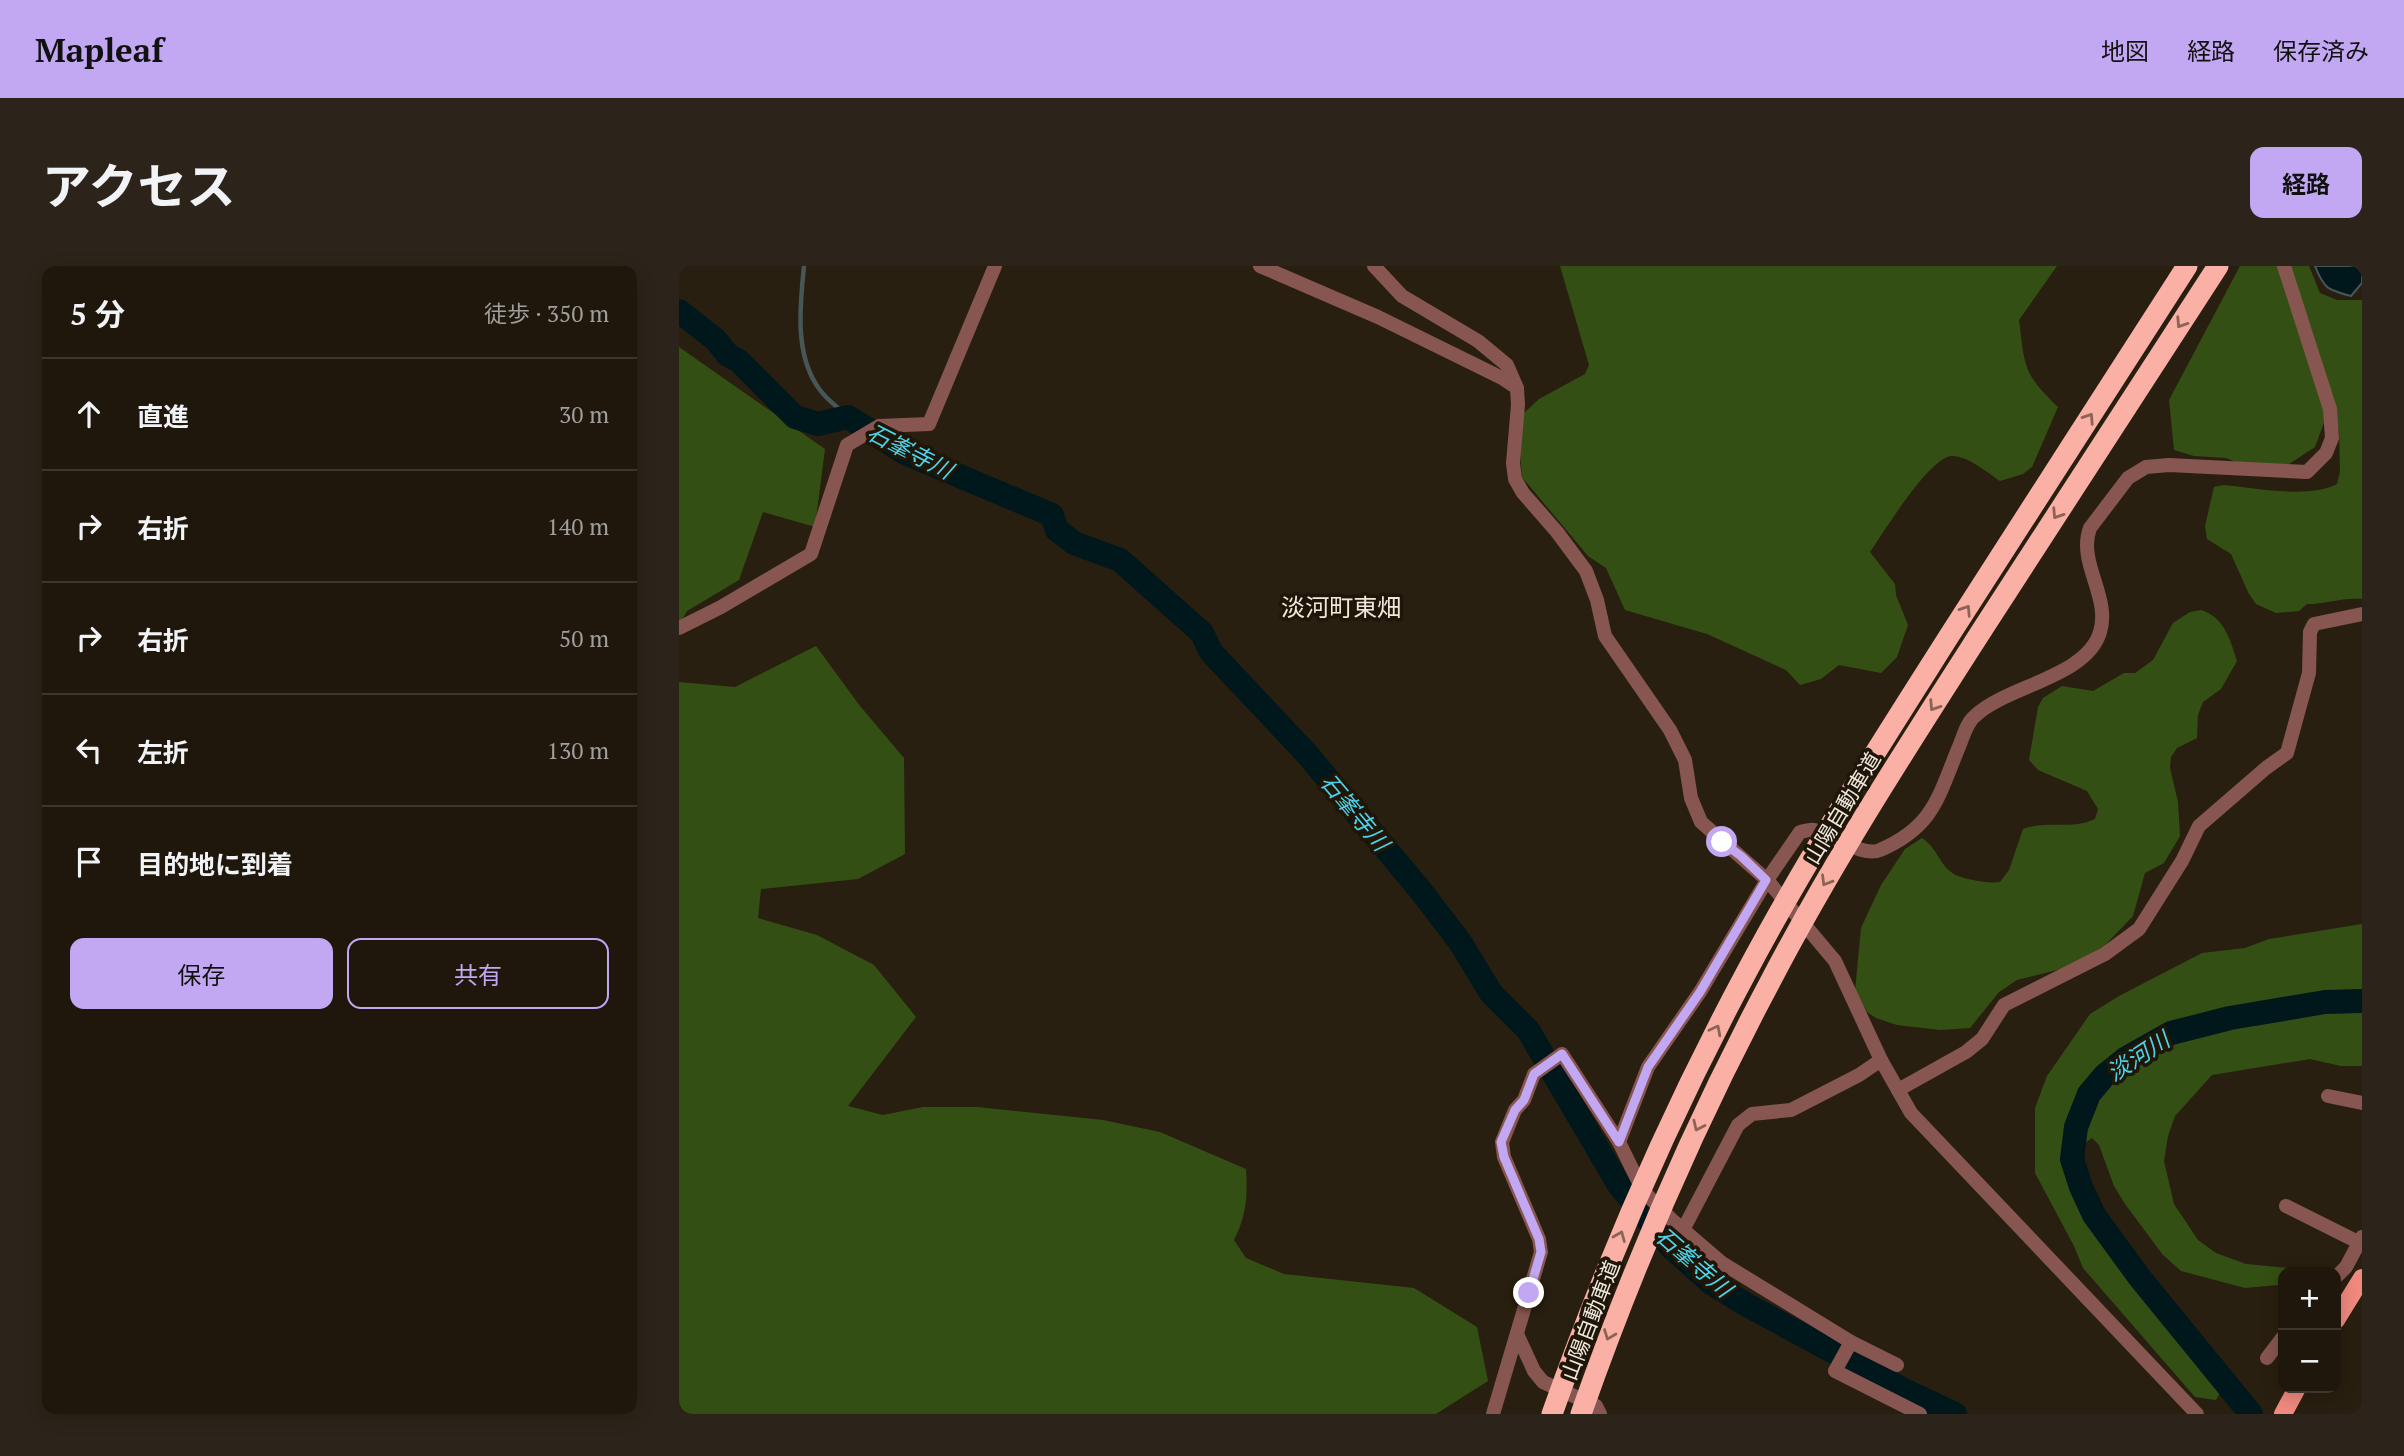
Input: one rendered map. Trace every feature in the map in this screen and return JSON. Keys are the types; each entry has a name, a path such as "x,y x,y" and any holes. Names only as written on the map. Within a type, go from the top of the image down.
{"highway":[{"name":"山陽自動車道","path":"1552,1414 1583,1328 1639,1192 1694,1073 1747,971 1864,770 2187,266"},
{"name":"山陽自動車道","path":"1580,1414 1608,1335 1662,1205 1717,1085 1814,902 1886,780 2218,266"}],"main road":[{"path":"2341,1312 2362,1278"},
{"path":"2283,1414 2294,1393"}],"street":[{"path":"679,628 811,555 847,445 879,425 929,424 995,266"},
{"path":"1260,266 1378,317 1517,388"},
{"path":"1374,266 1402,296 1478,341 1507,366 1517,388 1513,463 1515,479 1523,493 1586,571 1597,600 1605,636 1670,730 1685,760 1691,798 1701,822 1766,880 1835,961 1881,1060 1911,1113 2195,1412"},
{"path":"1619,1142 1648,1067 1700,992 1766,880 1800,832 1813,829 1866,851 1877,852 1915,832 1934,807 1971,719 1984,707 2060,672 2092,649 2101,631 2103,610 2089,564 2087,535 2128,478 2147,467 2169,465 2307,472 2326,453 2332,438 2330,409 2284,266"},
{"path":"1898,1090 1966,1052 1982,1039 2004,1005 2105,954 2139,929 2182,861 2199,826 2287,753 2309,673 2309,632 2314,624 2362,614"},
{"path":"1493,1414 1541,1252 1539,1239 1504,1157 1501,1142 1534,1074 1562,1054 1619,1142 1643,1191 1671,1220 1684,1228 1722,1263 1851,1342 1897,1366"},
{"path":"1684,1228 1738,1125 1747,1117 1752,1114 1791,1110 1859,1075 1881,1060"},
{"path":"2328,1096 2362,1103"},
{"path":"2286,1206 2360,1239 2341,1272"},
{"path":"1517,1334 1534,1371 1543,1382 1596,1406 1600,1414"},
{"path":"1851,1342 1835,1371 1920,1414"},
{"path":"2267,1358 2278,1344"}],"green space":[{"path":"1560,266 2057,266 2019,320 2028,369 2038,386 2058,407 2032,467 2023,474 2000,481 1964,458 1951,456 1941,460 1919,482 1870,552 1895,584 1896,595 1908,625 1897,657 1881,673 1839,665 1821,679 1800,685 1786,670 1707,634 1625,610 1606,568 1588,556 1522,477 1519,436 1524,413 1539,399 1585,374 1589,365"},
{"path":"2240,266 2309,266 2320,293 2337,300 2362,300 2362,599 2307,604 2299,611 2276,613 2256,604 2231,554 2207,539 2205,526 2214,487 2224,485 2297,492 2337,484 2340,472 2339,430 2327,414 2315,447 2277,472 2266,474 2226,458 2194,456 2174,450 2169,400"},
{"path":"679,347 825,449 815,527 763,512 739,580 687,611 679,625"},
{"path":"2201,610 2221,623 2237,661 2221,689 2203,702 2198,715 2197,738 2177,748 2171,757 2170,768 2178,802 2180,836 2164,863 2145,873 2133,916 2089,962 2017,980 1999,992 1970,1028 1940,1030 1897,1025 1867,1012 1855,991 1861,928 1881,885 1905,849 1922,838 1955,875 2000,882 2009,870 2023,829 2041,825 2078,824 2095,819 2098,809 2087,791 2038,770 2029,760 2038,707 2043,698 2062,686 2093,691 2124,673 2135,673 2153,660 2173,623 2190,612"},
{"path":"816,646 860,706 904,758 905,854 858,879 761,889 758,918 817,935 874,965 916,1017 848,1106 883,1115 923,1107 977,1107 1103,1120 1160,1132 1246,1169 1245,1206 1234,1240 1246,1258 1284,1274 1414,1288 1477,1327 1488,1381 1436,1414 679,1414 679,682 735,687"},
{"path":"2362,924 2362,1066 2341,1066 2310,1059 2212,1075 2175,1116 2164,1161 2174,1204 2198,1240 2216,1253 2246,1264 2278,1267 2278,1285 2245,1288 2181,1271 2163,1255 2125,1204 2114,1186 2099,1145 2092,1138 2081,1148 2080,1154 2083,1175 2095,1203 2135,1269 2217,1380 2221,1391 2216,1400 2195,1397 2083,1268 2035,1173 2035,1108 2047,1076 2090,1014 2202,953 2245,948 2269,939"}],"water":[{"path":"2315,266 2362,266 2362,283 2351,296 2337,292 2324,284"}],"waterway":[{"path":"804,266 801,330 806,362 820,390 848,417"},
{"name":"石峯寺川","path":"679,311 716,340 728,355 739,361 795,417 818,424 848,417 905,453 1052,515 1057,530 1074,543 1120,560 1202,633 1211,652 1307,754 1421,891 1460,942 1491,993 1528,1030 1619,1185 1670,1246 1710,1282 1745,1304 1900,1388 1955,1414"},
{"name":"淡河川","path":"2251,1414 2140,1278 2094,1215 2072,1159 2076,1127 2089,1094 2105,1075 2125,1059 2171,1033 2230,1018 2325,1002 2362,1001"}],"district":[{"name":"淡河町東畑","path":"1341,607"}],"route":[{"path":"1529,1293 1541,1252 1539,1239 1504,1157 1501,1142 1515,1110 1524,1100 1534,1074 1562,1054 1619,1142 1648,1067 1700,992 1766,880 1722,842"}]}
